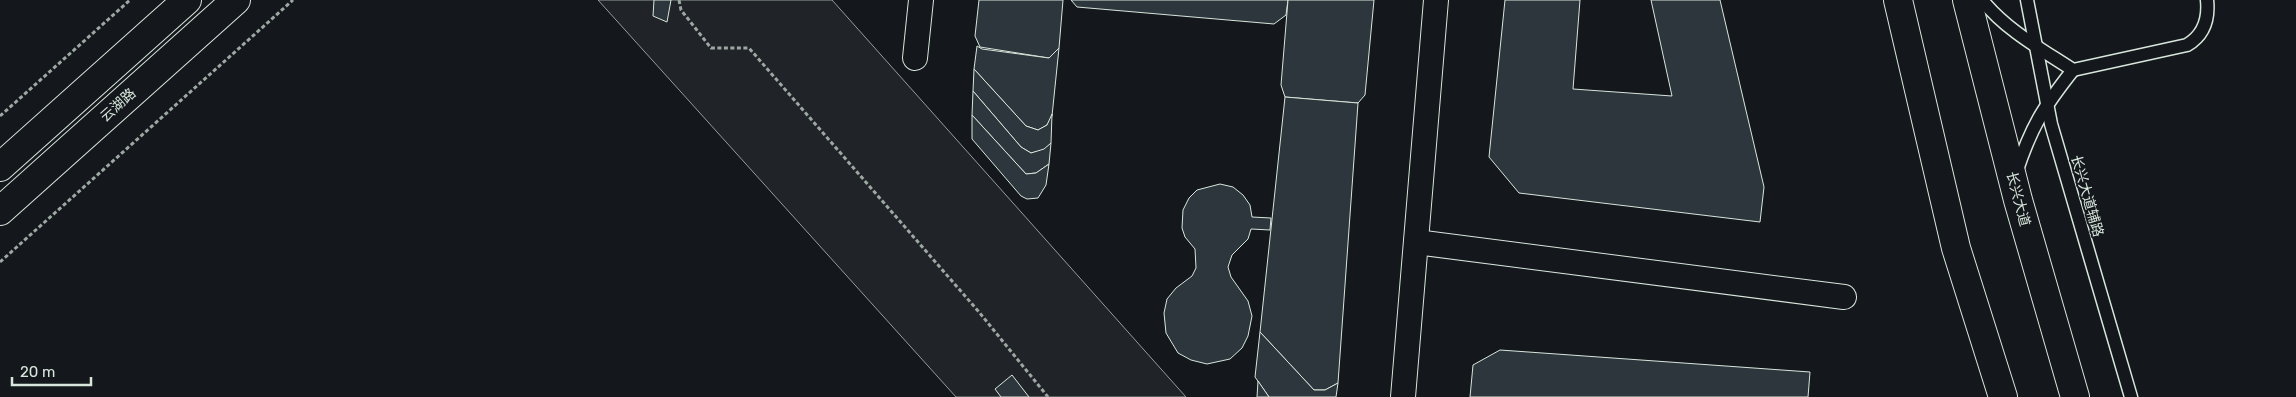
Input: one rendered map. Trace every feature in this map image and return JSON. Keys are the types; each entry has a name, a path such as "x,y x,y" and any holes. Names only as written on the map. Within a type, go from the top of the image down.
{"main road":[{"path":"0,167 187,0"},
{"name":"云湖路","path":"0,211 236,0"},
{"path":"1898,0 1956,248 2002,397"},
{"name":"长兴大道","path":"1968,0 2013,183 2075,397"}],"street":[{"path":"915,58 921,0"},
{"path":"1403,397 1436,0"},
{"path":"1416,242 1844,297"}],"lane":[{"path":"1982,0 1998,17 2035,46 2073,70"},
{"name":"长兴大道辅路","path":"2027,0 2046,104 2131,397"},
{"path":"2013,183 2028,138 2046,104 2073,70 2187,45 2198,37 2204,27 2207,0"}],"path":[{"path":"0,116 130,0"},
{"path":"0,262 293,0"},
{"path":"679,0 681,10 711,48 748,48 979,312 1048,397"}],"shaded area":[{"path":"598,0 832,0 1186,397 956,397"}],"building":[{"path":"654,0 671,0 667,22 653,16"},
{"path":"979,0 1063,0 1059,48 1049,58 980,47 975,36"},
{"path":"1071,0 1288,0 1286,15 1274,24 1077,7"},
{"path":"1288,0 1374,0 1365,95 1358,103 1285,97 1281,85"},
{"path":"1505,0 1580,0 1573,89 1672,96 1651,0 1720,0 1764,187 1760,222 1519,193 1489,157"},
{"path":"977,46 982,49 1049,58 1059,48 1052,116 1047,125 1038,130 1026,126 974,69"},
{"path":"974,69 1026,126 1038,130 1047,125 1052,114 1051,143 1044,150 1031,153 1021,147 973,91"},
{"path":"973,91 1021,147 1031,153 1044,149 1051,143 1049,164 1036,173 1026,174 972,115"},
{"path":"1285,97 1358,103 1338,383 1325,390 1314,390 1260,332"},
{"path":"972,115 1026,174 1036,173 1049,164 1046,185 1038,198 1027,199 1021,196 972,139"},
{"path":"1220,184 1233,187 1243,195 1250,205 1252,217 1271,218 1270,230 1251,229 1248,239 1232,255 1228,267 1231,277 1248,301 1252,316 1248,336 1242,348 1230,359 1207,364 1191,360 1178,353 1166,333 1164,313 1167,299 1176,288 1192,276 1196,268 1195,249 1185,237 1182,228 1183,210 1189,198 1197,190"},
{"path":"1260,332 1314,390 1325,390 1338,383 1336,397 1269,397 1255,377"},
{"path":"1500,350 1810,372 1808,397 1470,397 1473,365"},
{"path":"1012,375 1029,397 1001,397 995,389"},
{"path":"1258,381 1269,397 1257,397"}]}
